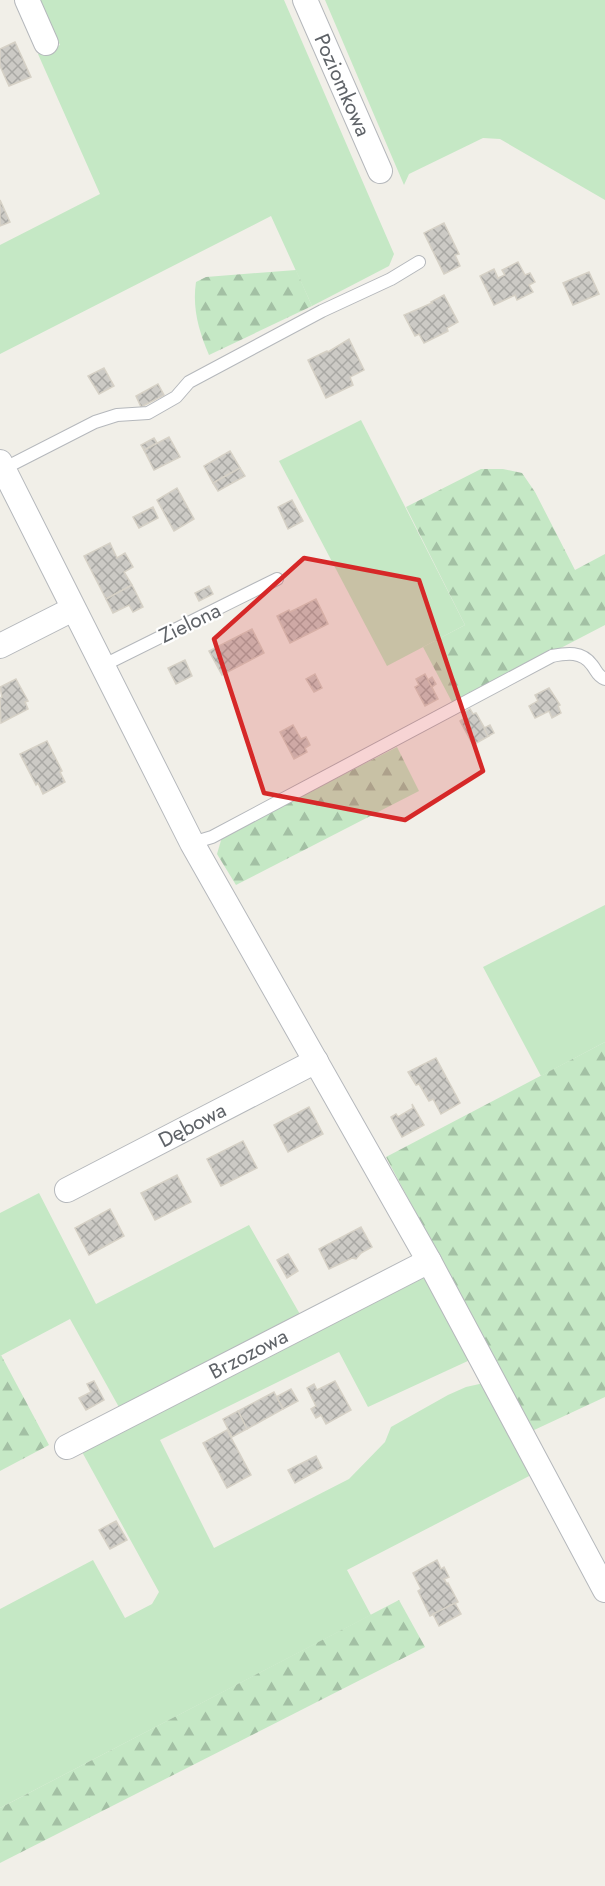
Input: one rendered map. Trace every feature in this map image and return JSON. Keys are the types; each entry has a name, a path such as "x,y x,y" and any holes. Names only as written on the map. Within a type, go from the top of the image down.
{"street":[{"path":"27,0 46,43"},
{"name":"Poziomkowa","path":"305,0 380,171"},
{"path":"2,466 192,843 429,1261 605,1590"},
{"path":"0,646 73,609"},
{"name":"Dębowa","path":"67,1190 316,1061"},
{"name":"Brzozowa","path":"67,1447 429,1261"}],"lane":[{"path":"2,466 95,422 117,415 148,413 176,397 189,382 322,311 391,279 419,262"},
{"name":"Zielona","path":"102,666 277,579"},
{"path":"192,843 213,837 552,656 568,653 582,655 591,663 600,677 605,679"}],"highlighted area":[{"path":"304,558 419,580 483,771 405,820 264,793 214,639"}],"green space":[{"path":"40,0 284,0 394,254 389,266 312,306 271,216 0,354 0,245 100,194 38,54 60,45"},
{"path":"325,0 605,0 605,200 500,139 483,138 409,174 404,185"},
{"path":"296,270 312,306 209,355 197,320 196,282 206,277"},
{"path":"361,420 465,625 387,666 279,461"},
{"path":"481,469 503,469 522,473 535,492 575,570 605,554 605,625 453,704 423,647 465,625 406,507"},
{"path":"397,747 419,791 236,885 217,854 222,837"},
{"path":"605,905 605,1042 541,1076 483,967"},
{"path":"605,1042 605,1397 532,1431 386,1157"},
{"path":"39,1193 96,1304 249,1225 301,1316 120,1409 70,1319 0,1356 0,1213"},
{"path":"415,1275 428,1280 470,1360 368,1407 339,1352 160,1440 214,1548 349,1479 385,1442 391,1427 466,1387 484,1383 533,1474 347,1570 371,1615 0,1808 0,1609 93,1560 125,1618 152,1604 159,1592 81,1450"},
{"path":"0,1356 49,1445 0,1471"},
{"path":"399,1600 425,1647 0,1863 0,1808"}],"building":[{"path":"15,42 31,77 9,86 0,66 0,49"},
{"path":"0,200 10,222 0,226"},
{"path":"444,223 459,254 455,255 460,266 444,274 424,233"},
{"path":"518,262 525,275 530,273 535,282 529,285 533,292 517,300 515,295 494,305 480,276 494,269 498,278 505,275 502,270"},
{"path":"589,272 599,294 573,305 563,283"},
{"path":"444,295 458,322 447,328 448,331 424,343 419,334 415,336 404,315"},
{"path":"349,339 364,370 350,377 353,385 326,398 308,360 328,352"},
{"path":"104,368 114,386 99,394 88,376"},
{"path":"158,384 164,395 141,407 136,396"},
{"path":"169,437 180,457 154,470 144,450"},
{"path":"154,438 157,443 144,450 141,445"},
{"path":"230,451 240,468 213,483 204,466"},
{"path":"240,468 245,476 218,491 213,483"},
{"path":"177,488 194,519 174,531 157,500"},
{"path":"292,500 303,521 288,529 278,507"},
{"path":"153,507 158,518 139,528 133,517"},
{"path":"110,543 117,558 125,553 133,567 124,572 132,585 106,599 84,556"},
{"path":"132,585 143,607 133,612 129,605 113,613 106,599"},
{"path":"209,586 213,594 199,601 195,593"},
{"path":"316,599 328,624 290,643 277,616"},
{"path":"252,629 264,653 222,675 209,651"},
{"path":"185,660 192,676 176,684 168,668"},
{"path":"315,674 322,688 314,692 306,679"},
{"path":"425,674 438,699 425,706 415,687 419,685 416,679"},
{"path":"432,677 436,684 432,687 428,680"},
{"path":"16,679 28,701 25,702 28,709 1,723 0,687"},
{"path":"549,688 560,705 558,706 561,713 552,718 549,711 535,718 529,706 538,701 535,695"},
{"path":"470,709 473,714 476,713 489,736 473,745 460,721 465,718 463,713"},
{"path":"293,725 301,739 306,737 310,745 305,748 307,752 294,759 280,732"},
{"path":"490,725 494,733 488,736 484,728"},
{"path":"47,741 65,782 43,794 20,754"},
{"path":"436,1058 460,1103 441,1114 433,1099 429,1101 419,1084 416,1085 408,1072"},
{"path":"412,1104 424,1125 402,1137 391,1117 396,1114 398,1117 413,1108"},
{"path":"309,1107 323,1134 288,1152 274,1125"},
{"path":"243,1141 257,1168 221,1186 207,1159"},
{"path":"177,1175 191,1202 155,1220 141,1193"},
{"path":"110,1209 124,1236 89,1255 75,1228"},
{"path":"361,1227 372,1247 356,1259 352,1258 329,1269 319,1249"},
{"path":"288,1254 298,1271 287,1278 277,1260"},
{"path":"94,1381 104,1400 86,1410 79,1398 91,1392 87,1384"},
{"path":"335,1381 351,1410 326,1424 321,1415 316,1418 311,1409 316,1406 307,1388 314,1384 317,1390"},
{"path":"291,1389 298,1401 283,1409 276,1397"},
{"path":"274,1392 283,1409 247,1429 238,1411"},
{"path":"238,1411 247,1429 232,1437 223,1419"},
{"path":"227,1430 251,1475 227,1488 203,1443"},
{"path":"316,1456 322,1468 295,1483 288,1470"},
{"path":"116,1521 127,1540 110,1549 99,1530"},
{"path":"437,1560 441,1569 444,1567 449,1577 444,1579 458,1602 430,1616 418,1591 421,1589 413,1573"},
{"path":"455,1603 461,1614 439,1626 433,1614"}]}
